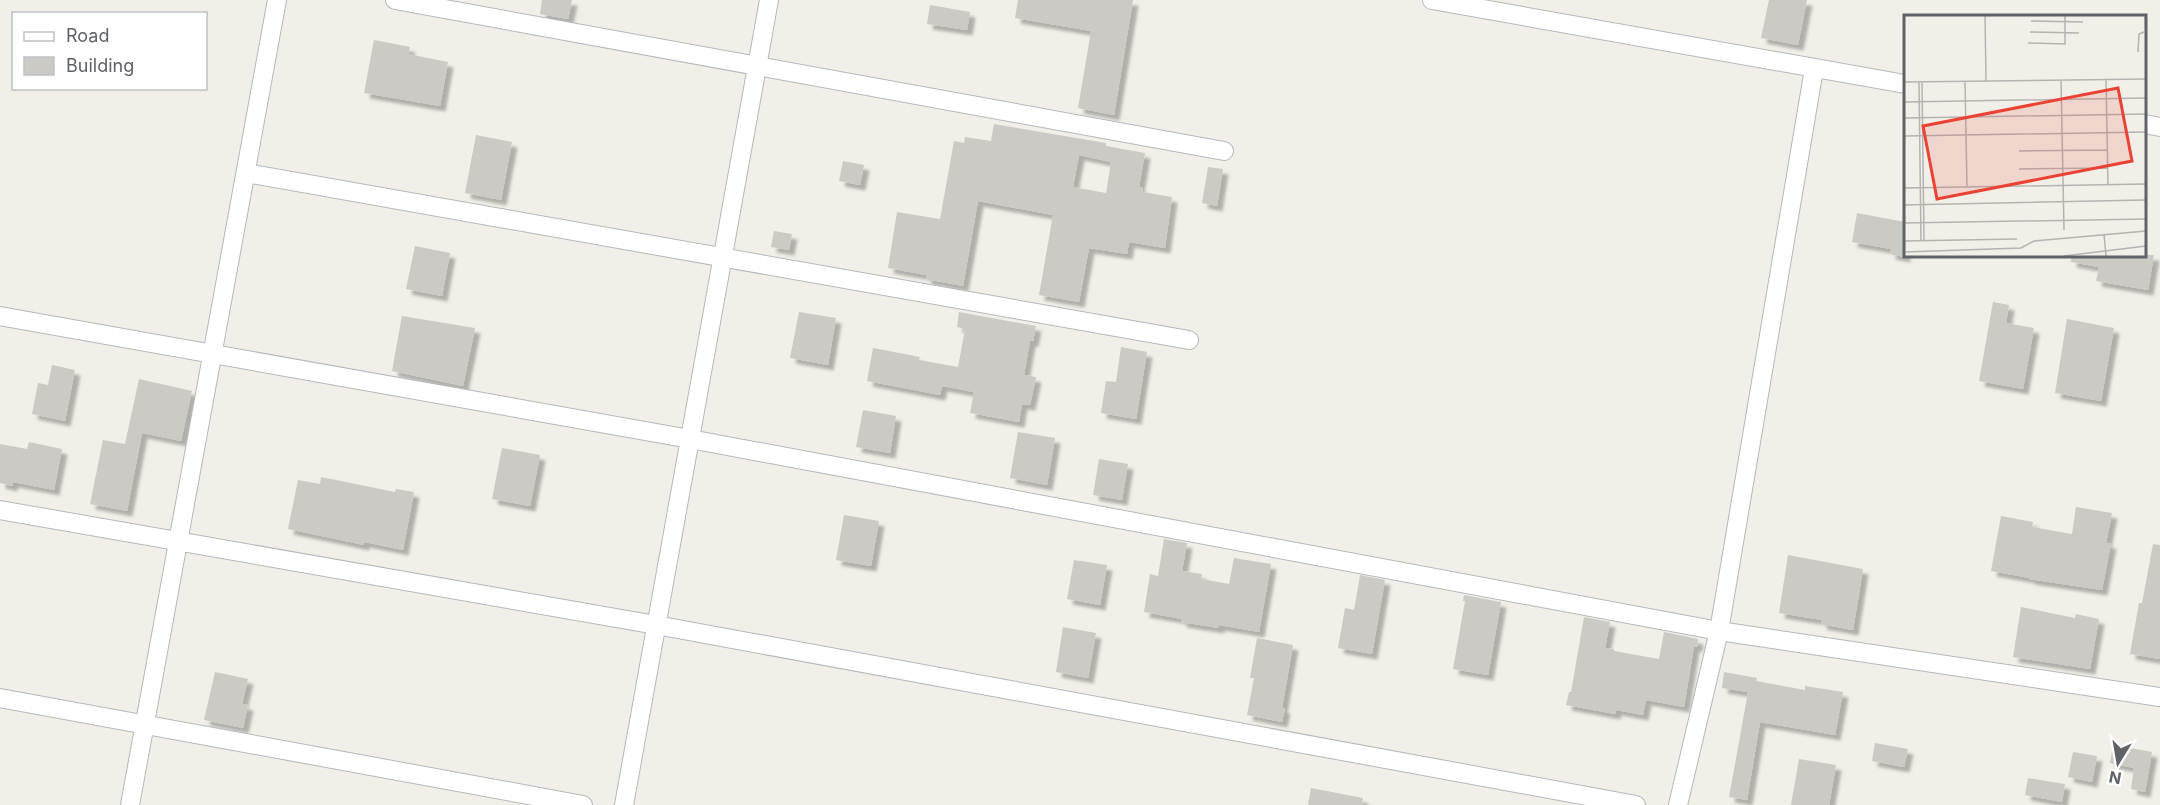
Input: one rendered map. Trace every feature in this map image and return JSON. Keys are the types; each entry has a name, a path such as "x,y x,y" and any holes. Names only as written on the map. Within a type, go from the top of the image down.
{"street":[{"path":"130,805 277,0"},
{"path":"395,0 1224,151"},
{"path":"624,805 769,0"},
{"path":"1432,0 1904,84"},
{"path":"1678,805 1719,631 1814,69"},
{"path":"2145,124 2160,127"},
{"path":"246,173 1189,340"},
{"path":"0,316 690,439 1719,631 2160,696"},
{"path":"0,510 656,624 1636,805"},
{"path":"0,698 583,805"}],"building":[{"path":"542,0 572,0 568,19 540,14"},
{"path":"1018,0 1133,0 1114,115 1078,108 1091,31 1015,18"},
{"path":"1769,0 1807,0 1798,45 1761,38"},
{"path":"930,5 970,12 967,30 927,24"},
{"path":"374,40 410,47 408,54 448,62 440,106 364,93"},
{"path":"994,124 1106,143 1106,146 1145,153 1139,187 1143,188 1142,192 1172,197 1165,248 1129,242 1127,254 1089,248 1079,302 1039,295 1053,215 978,201 963,286 926,279 926,275 888,268 897,212 940,219 954,141 964,143 965,137 991,141","holes":["1079,155 1111,162 1106,193 1073,187"]},
{"path":"476,135 512,142 501,200 465,193"},
{"path":"843,161 864,165 860,185 839,181"},
{"path":"1208,167 1223,169 1217,206 1202,203"},
{"path":"1857,213 1904,222 1905,257 1890,254 1891,249 1852,242"},
{"path":"774,231 792,234 789,250 771,247"},
{"path":"415,246 450,253 442,296 406,289"},
{"path":"2154,255 2148,290 2096,281 2099,267 2071,262 2072,256"},
{"path":"1993,302 2009,305 2006,323 2034,328 2023,389 1979,381"},
{"path":"799,312 836,318 828,365 790,358"},
{"path":"959,312 1036,326 1033,341 1030,341 1024,375 1036,377 1030,405 1022,404 1019,422 970,413 974,392 942,386 940,395 867,381 873,348 958,367 965,329 957,327"},
{"path":"402,316 475,328 463,386 392,371"},
{"path":"2067,319 2114,328 2101,401 2055,393"},
{"path":"1121,347 1147,352 1136,419 1101,413 1106,381 1116,382"},
{"path":"52,365 75,370 65,421 32,414 38,383 48,385"},
{"path":"139,379 192,391 181,441 142,433 127,511 90,504 103,440 125,444"},
{"path":"863,410 896,416 890,453 856,447"},
{"path":"1018,432 1055,438 1047,485 1010,478"},
{"path":"29,442 62,449 54,490 13,482 12,486 0,483 0,444 27,449"},
{"path":"502,448 540,455 530,506 492,499"},
{"path":"1099,459 1128,464 1122,500 1093,495"},
{"path":"321,477 395,492 396,489 414,492 403,550 364,542 364,545 288,529 298,480 320,484"},
{"path":"2076,507 2112,513 2106,543 2111,543 2102,590 1991,571 2001,516 2033,522 2032,527 2072,534"},
{"path":"844,515 879,521 871,566 836,560"},
{"path":"1164,539 1187,543 1182,571 1202,574 1201,579 1229,584 1234,558 1271,564 1259,632 1219,625 1219,628 1181,622 1182,619 1144,612 1150,574 1158,576"},
{"path":"2153,544 2160,545 2160,659 2130,654"},
{"path":"1788,555 1863,569 1853,630 1821,624 1822,620 1779,613"},
{"path":"1074,560 1107,565 1100,605 1067,599"},
{"path":"1360,575 1385,580 1372,654 1338,648 1345,608 1354,610"},
{"path":"1464,595 1501,602 1488,675 1453,669 1465,601 1463,601"},
{"path":"2021,607 2075,618 2076,614 2099,619 2090,669 2013,657"},
{"path":"1584,617 1610,622 1605,648 1614,649 1614,651 1659,659 1664,632 1698,639 1697,647 1694,646 1684,707 1646,700 1643,715 1616,710 1615,714 1566,705 1569,692 1571,692"},
{"path":"1063,627 1096,633 1088,678 1056,672"},
{"path":"1257,638 1293,645 1282,708 1285,708 1282,722 1247,715 1254,678 1250,678"},
{"path":"215,672 248,679 242,704 248,705 243,728 204,720"},
{"path":"1724,672 1757,678 1756,681 1805,690 1805,686 1843,692 1835,735 1760,722 1747,800 1729,797 1748,692 1722,688"},
{"path":"1875,743 1908,749 1904,767 1872,761"},
{"path":"2113,745 2152,752 2145,792 2131,789 2134,768 2110,763"},
{"path":"2073,752 2097,756 2092,782 2068,777"},
{"path":"1799,759 1836,765 1829,805 1791,805"},
{"path":"2028,778 2065,784 2062,802 2025,795"},
{"path":"1311,788 1363,798 1362,805 1308,805"}]}
